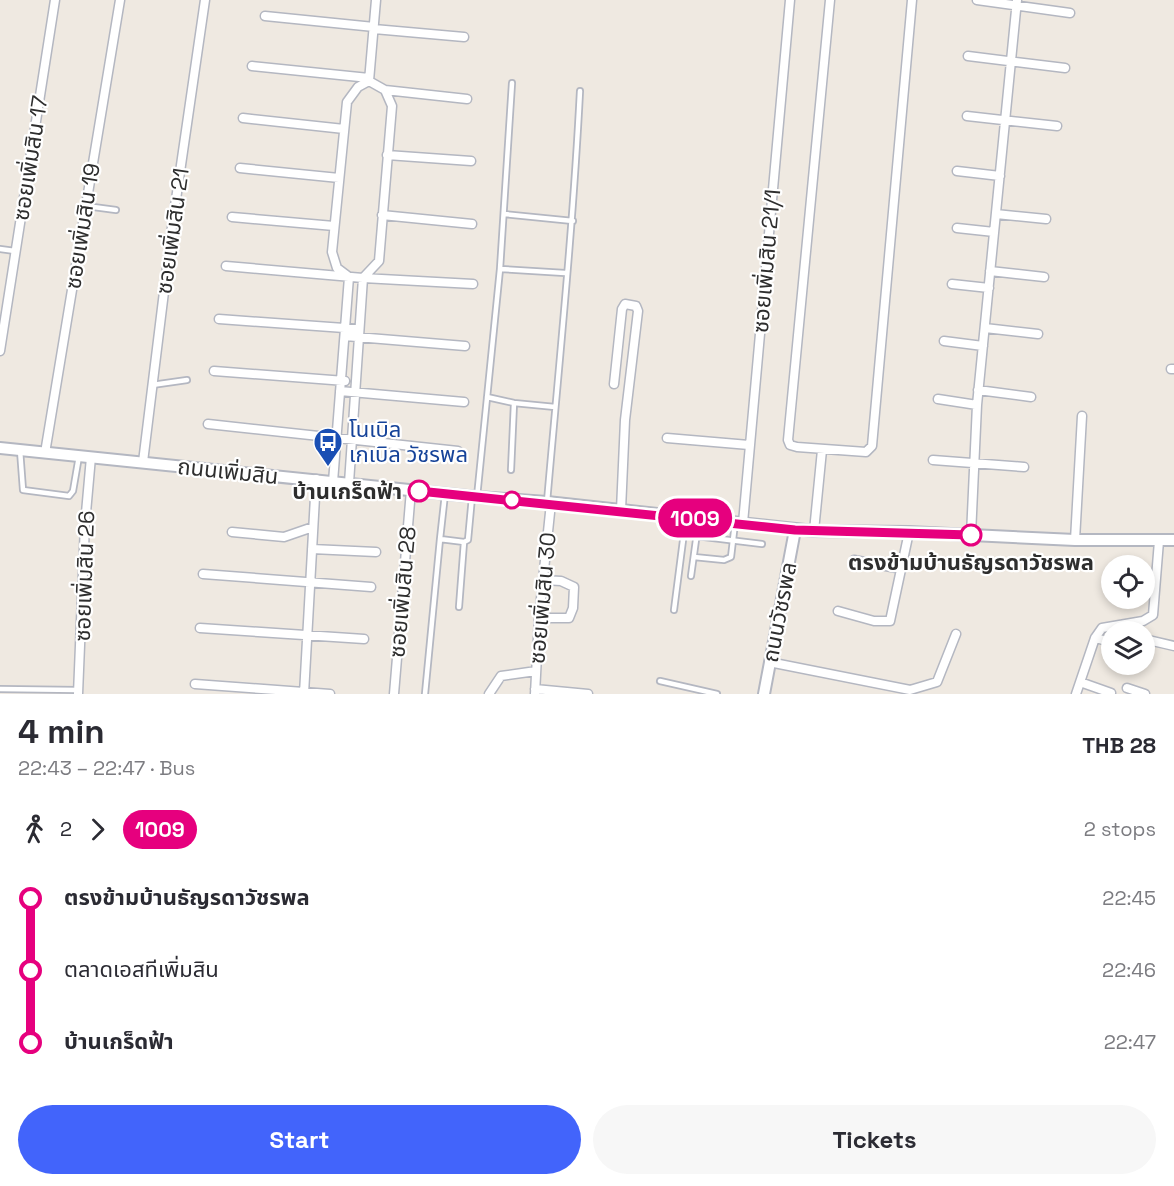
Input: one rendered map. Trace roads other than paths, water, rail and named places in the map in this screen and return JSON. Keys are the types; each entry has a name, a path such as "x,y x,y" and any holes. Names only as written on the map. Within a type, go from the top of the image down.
{"street":[{"name":"ซอยเพิ่มสิน 17","path":"0,351 55,0"},
{"name":"ซอยเพิ่มสิน 19","path":"45,453 120,0"},
{"name":"ซอยเพิ่มสิน 21","path":"143,462 205,0"},
{"path":"349,277 333,262 334,226 344,129 350,95 369,80 376,0"},
{"name":"ซอยเพิ่มสิน 21/1","path":"739,522 749,445 790,0"},
{"path":"830,0 788,440 790,445 797,447 866,452 872,446 912,0"},
{"path":"977,0 1017,3 1070,13"},
{"path":"971,535 972,463 978,390 1017,3"},
{"path":"265,16 464,37"},
{"path":"968,56 1065,68"},
{"path":"252,66 369,80 385,90 466,99"},
{"path":"349,483 357,333 363,278 379,261 392,106 385,90"},
{"path":"967,116 1057,126"},
{"path":"243,118 344,129"},
{"path":"387,155 471,161"},
{"path":"240,168 339,178"},
{"path":"957,171 1000,176"},
{"path":"996,214 1046,219"},
{"path":"382,215 472,224"},
{"path":"232,217 334,226"},
{"path":"957,228 994,232"},
{"path":"226,266 349,277 473,284"},
{"path":"990,271 1044,277"},
{"path":"333,482 349,277"},
{"path":"952,284 988,288"},
{"path":"614,384 621,309 625,304 636,306 638,310 625,420 621,510"},
{"path":"219,319 465,346"},
{"path":"985,328 1038,334"},
{"path":"944,341 983,346"},
{"path":"214,371 354,382"},
{"path":"978,390 1031,397"},
{"path":"340,391 464,402"},
{"path":"938,399 977,405"},
{"path":"1075,540 1082,416"},
{"path":"208,424 458,451"},
{"path":"666,438 749,445"},
{"name":"ถนนเพิ่มสิน","path":"0,448 474,497 549,502 795,530 909,532 1075,540 1174,540"},
{"path":"814,531 822,450"},
{"name":"ซอยเพิ่มสิน 26","path":"78,692 85,524 91,457"},
{"path":"933,460 1024,467"},
{"path":"304,693 316,479"},
{"name":"ซอยเพิ่มสิน 28","path":"394,694 411,490"},
{"name":"ซอยเพิ่มสิน 30","path":"535,692 549,502"},
{"path":"232,532 284,537 313,527"},
{"name":"ถนนวัชรพล","path":"764,694 795,530"},
{"path":"838,611 874,621 890,621 909,532"},
{"path":"1076,694 1095,638 1102,628 1143,621 1153,615 1158,541"},
{"path":"312,549 376,552"},
{"path":"854,560 902,569"},
{"path":"203,574 371,587"},
{"path":"539,618 569,618 575,592 574,587 561,581 543,580"},
{"path":"200,628 364,639"},
{"path":"769,662 918,690 937,682 956,634"},
{"path":"1095,638 1101,639"},
{"path":"1155,642 1174,646"},
{"path":"489,694 501,676 536,671"},
{"path":"1080,682 1111,693"},
{"path":"195,684 251,691 330,694"},
{"path":"1127,688 1145,694"},
{"path":"535,692 588,694"}],"lane":[{"path":"459,607 464,542 470,535 488,397 500,269 512,83"},
{"path":"549,502 565,273 573,221 580,91"},
{"path":"86,206 116,210"},
{"path":"504,214 573,221"},
{"path":"0,249 15,251"},
{"path":"500,269 565,273"},
{"path":"152,385 187,380"},
{"path":"488,397 514,403 555,407"},
{"path":"511,470 514,403"},
{"path":"20,450 23,490 69,496 73,491 78,456"},
{"path":"425,694 445,494"},
{"path":"674,609 686,517"},
{"path":"691,576 699,518"},
{"path":"694,557 728,560 732,555 739,522"},
{"path":"696,536 762,544"},
{"path":"440,540 464,542"},
{"path":"660,681 717,694"},
{"path":"677,694 679,686"},
{"path":"0,689 78,692"}],"place":[{"name":"โนเบิล เกเบิล วัชรพล","path":"328,468"},
{"name":"บ้านเกร็ดฟ้า","path":"419,491"},
{"name":"ตรงข้ามบ้านธัญรดาวัชรพล","path":"971,535"}]}
